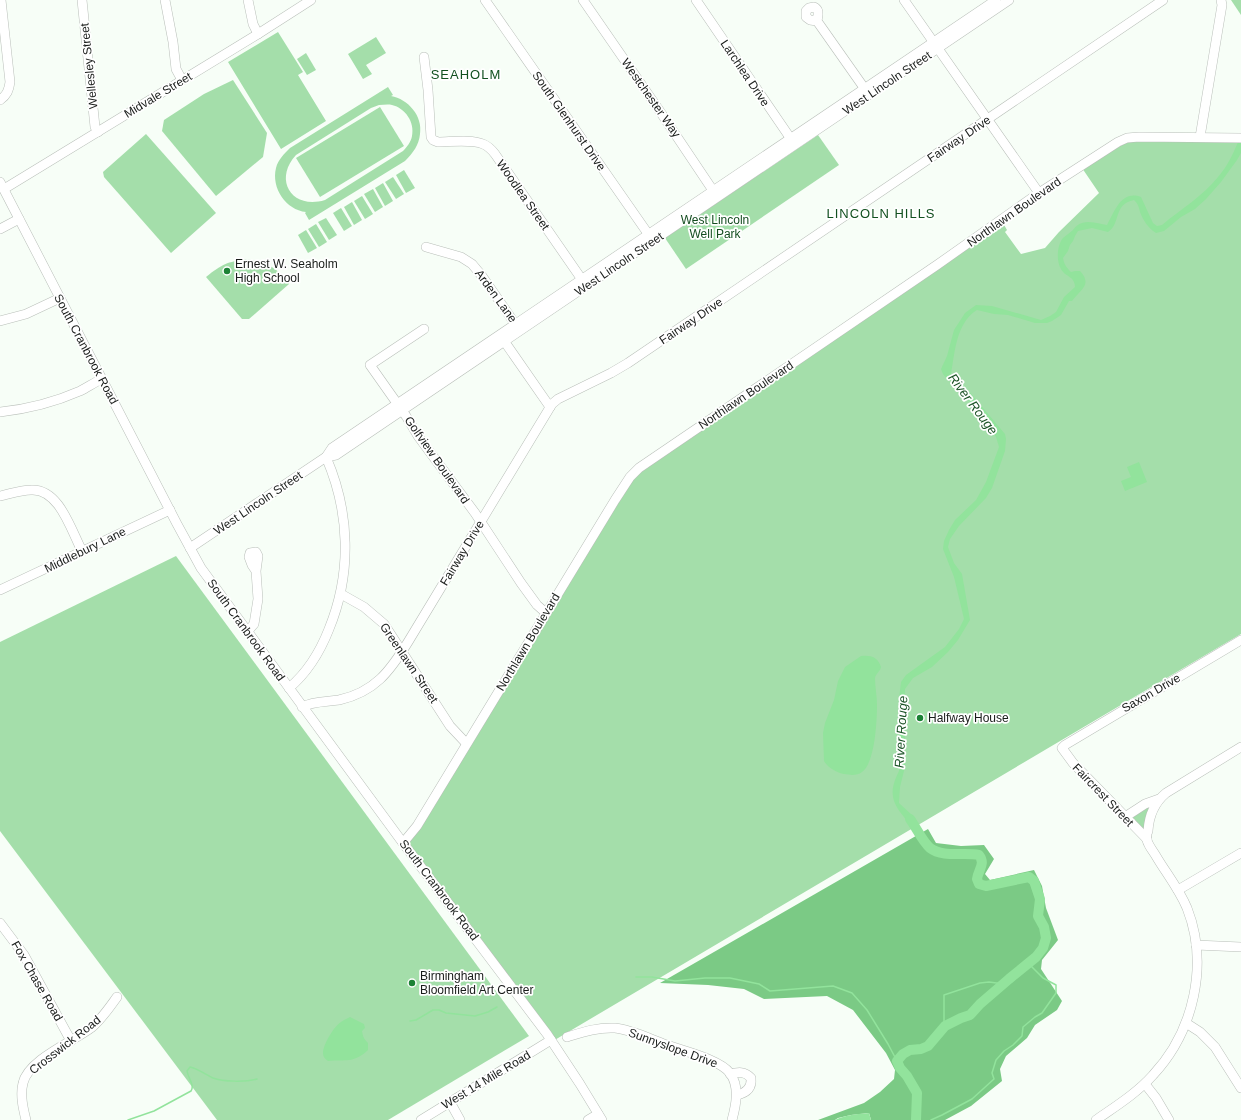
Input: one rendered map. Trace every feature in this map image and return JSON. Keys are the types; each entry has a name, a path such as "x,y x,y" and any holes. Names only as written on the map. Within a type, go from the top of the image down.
{"street":[{"path":"0,100 9,90 10,82 2,0"},
{"name":"Wellesley Street","path":"82,0 95,124 98,132"},
{"path":"165,0 173,42 176,69 182,80"},
{"path":"248,0 253,24 258,34"},
{"name":"Midvale Street","path":"2,186 98,132 311,0"},
{"name":"South Glenhurst Drive","path":"485,0 651,238"},
{"name":"Westchester Way","path":"582,0 660,110 716,194"},
{"name":"Larchlea Drive","path":"696,0 793,142"},
{"path":"904,0 1039,193"},
{"name":"West Lincoln Street","path":"190,548 326,457 332,448 400,407 867,92 936,45 996,0"},
{"name":"West Lincoln Street","path":"936,45 1009,0"},
{"name":"Fairway Drive","path":"302,707 312,703 343,699 362,692 374,685 383,677 402,652 550,407 561,396 628,363 1163,0"},
{"path":"1200,137 1221,11 1221,0"},
{"path":"818,21 867,92"},
{"name":"Woodlea Street","path":"424,57 428,90 430,134 434,140 438,142 478,143 490,149 495,154 584,283"},
{"name":"Northlawn Boulevard","path":"403,843 417,826 583,550 634,472 656,455 944,260 1039,193 1112,145 1123,139 1139,137 1241,138"},
{"name":"South Cranbrook Road","path":"2,186 170,510 208,578 302,707 551,1040 600,1117"},
{"path":"0,229 19,219"},
{"name":"Arden Lane","path":"426,247 456,255 472,264 478,270 518,327"},
{"path":"0,321 26,314 60,298"},
{"name":"Golfview Boulevard","path":"424,330 370,365 400,407 418,436 480,522 532,600 546,613"},
{"name":"Arden Lane","path":"502,338 550,407"},
{"path":"0,412 30,408 57,400 102,379"},
{"path":"289,688 305,672 317,654 324,641 341,594 345,530 338,496 326,457"},
{"path":"0,496 32,489 48,494 59,505 82,551"},
{"name":"Middlebury Lane","path":"0,590 170,510"},
{"path":"247,632 254,624 256,616 258,599 256,571"},
{"name":"Greenlawn Street","path":"341,594 358,603 379,619 450,726 466,744"},
{"name":"Saxon Drive","path":"1062,748 1241,640"},
{"path":"1125,817 1146,804 1159,799 1166,793 1241,747"},
{"name":"Faircrest Street","path":"1062,748 1068,758 1147,839 1187,907 1196,945 1197,967 1195,988 1186,1023 1175,1046 1165,1061 1145,1084 1096,1120"},
{"path":"1147,839 1151,813 1159,799"},
{"path":"1178,890 1241,852"},
{"name":"Fox Chase Road","path":"0,923 24,955 71,1041"},
{"path":"1196,945 1241,947"},
{"name":"Crosswick Road","path":"26,1120 22,1094 23,1082 26,1075 39,1062 97,1023 117,997"},
{"path":"1186,1023 1200,1032 1215,1047 1241,1088"},
{"name":"Sunnyslope Drive","path":"567,1037 598,1028 627,1030 704,1058 723,1067 730,1074 735,1084 737,1095 745,1092 749,1088 751,1084 750,1078 747,1074 740,1072 730,1074"},
{"name":"West 14 Mile Road","path":"421,1120 551,1040"},
{"path":"1145,1084 1156,1098 1169,1120"},
{"path":"732,1120 737,1095"},
{"path":"450,1102 460,1120"},
{"path":"588,1120 600,1117"}],"green space":[{"path":"1231,0 1241,0 1241,15"},
{"path":"278,32 303,72 298,75 326,121 281,149 228,62"},
{"path":"376,37 386,53 366,65 372,74 363,79 348,54"},
{"path":"306,53 316,70 307,75 297,59"},
{"path":"233,80 267,133 263,157 216,196 162,131 164,120 204,94"},
{"path":"388,87 393,95 391,96 403,101 413,109 419,121 420,127 417,145 405,161 309,220 305,213 306,212 292,207 286,202 278,190 276,183 275,176 277,165 290,148","holes":["379,105 390,105 397,107 408,116 413,131 410,142 403,151 325,200 313,202 303,201 295,197 286,183 286,174 289,165 296,155 371,108"]},
{"path":"380,107 404,146 320,197 296,158"},
{"path":"146,134 216,213 171,253 104,177 103,172"},
{"name":"West Lincoln Well Park","path":"818,135 839,165 686,269 665,238"},
{"path":"1127,142 1241,142 1241,634 553,1041 406,841 630,473 1003,223 1007,230 1005,232 1021,254 1045,248 1059,232 1099,193 1082,168"},
{"path":"404,170 415,188 406,193 396,175"},
{"path":"393,177 404,194 396,199 385,182"},
{"path":"383,183 393,201 385,206 375,188"},
{"path":"373,189 383,207 375,212 364,194"},
{"path":"362,196 373,214 365,219 354,201"},
{"path":"352,202 362,220 354,225 344,207"},
{"path":"341,208 352,226 344,231 333,213"},
{"path":"326,218 337,235 329,240 318,222"},
{"path":"316,224 327,242 319,247 308,229"},
{"path":"306,230 317,248 308,253 298,235"},
{"path":"247,259 266,264 280,273 289,284 249,319 242,319 206,277 225,264"},
{"path":"176,556 529,1036 388,1120 217,1120 0,831 0,642"},
{"path":"1148,806 1150,808 1145,830 1132,819 1135,815"}],"shaded area":[{"path":"928,829 936,843 961,846 984,845 994,859 985,874 990,880 1034,870 1042,886 1046,908 1058,940 1042,960 1041,969 1062,1001 1057,1010 1035,1025 1027,1038 1006,1056 1000,1069 1002,1081 971,1106 945,1120 871,1120 869,1113 851,1115 835,1120 818,1120 864,1103 880,1092 894,1079 895,1070 886,1053 853,1010 827,996 764,999 744,989 708,985 660,983"}],"water":[{"name":"River Rouge","path":"1238,142 1241,142 1241,153 1221,182 1195,209 1181,217 1164,231 1156,233 1151,229 1144,221 1134,200 1127,202 1123,206 1115,224 1108,232 1092,228 1078,231 1063,258 1071,272 1080,271 1084,276 1085,284 1072,301 1069,301 1061,315 1047,323 1035,323 1008,315 994,314 977,310 965,322 961,330 955,348 951,374 962,383 1005,434 1005,451 992,488 986,498 959,526 950,539 948,547 954,563 962,574 970,620 958,640 948,652 932,667 913,678 905,689 905,767 900,787 899,803 912,815 919,829 916,831 899,810 893,797 895,781 899,771 899,699 901,682 906,675 945,647 959,629 964,619 954,577 943,549 944,541 955,520 976,500 986,482 999,447 996,437 983,417 951,381 946,378 941,369 947,356 954,330 965,313 976,305 992,306 1041,320 1050,316 1056,312 1064,297 1075,287 1075,283 1063,272 1058,262 1058,249 1064,237 1079,224 1085,222 1107,225 1116,208 1128,196 1141,197 1153,223 1157,226 1162,225 1212,184 1227,165"},
{"path":"1139,462 1147,482 1125,491 1121,481 1131,477 1127,467"},
{"path":"861,656 874,657 881,667 875,678 877,705 876,731 870,760 866,767 862,772 856,775 849,775 835,771 824,761 823,733 825,723 834,700 838,681 845,667"},
{"path":"350,1017 364,1024 365,1028 362,1031 364,1038 368,1043 368,1050 353,1059 328,1061 323,1056 323,1050 332,1031 338,1024"},
{"path":"869,1113 871,1120 835,1120 856,1114"}],"waterway":[{"name":"River Rouge","path":"910,819 924,842 935,851 947,854 979,855 982,861 977,879 979,884 986,886 1029,877 1034,881 1040,899 1038,916 1044,927 1046,938 1043,948 1036,957 980,1004 970,1015 945,1026 928,1046 921,1049 910,1050 903,1054 897,1061 917,1093 916,1120"},
{"path":"931,1120 972,1099 994,1079 992,1073 996,1060 1022,1036 1023,1027 1042,1013 1056,993 1056,985 1043,978 1028,963"},
{"path":"636,977 652,977 675,981 705,978 730,978 759,984 770,991 833,986 852,993 867,1010 897,1061"},
{"path":"944,1027 944,995 980,983 989,982 1004,984"},
{"path":"410,1021 416,1020 433,1010 475,1016 488,1012 497,1007"},
{"path":"128,1120 154,1111 191,1091 192,1084 187,1071 190,1067 217,1079 235,1081 257,1079"}],"place":[{"name":"Ernest W. Seaholm High School","path":"227,271"},
{"name":"Halfway House","path":"920,718"},
{"name":"Birmingham Bloomfield Art Center","path":"412,983"}],"district":[{"name":"SEAHOLM","path":"466,74"},
{"name":"LINCOLN HILLS","path":"881,213"}]}
